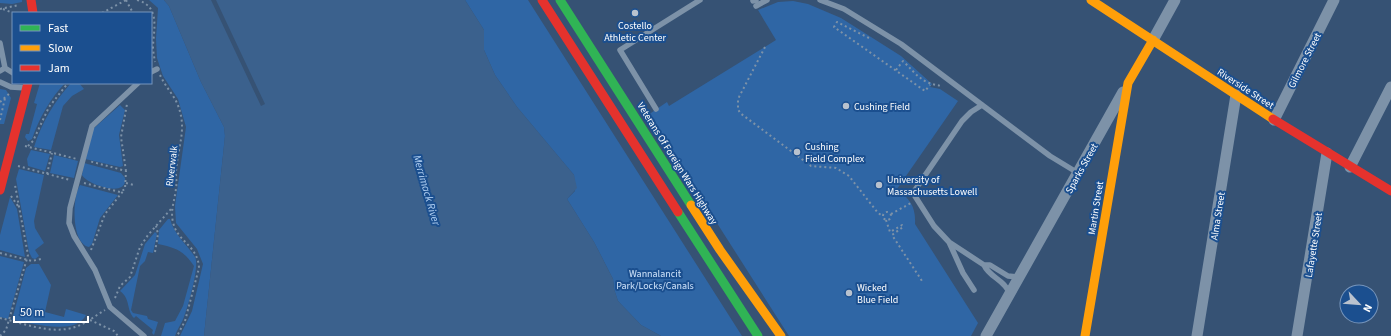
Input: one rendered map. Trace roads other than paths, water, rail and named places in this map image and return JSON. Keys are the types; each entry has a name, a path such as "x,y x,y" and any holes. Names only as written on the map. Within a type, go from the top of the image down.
{"main road":[{"path":"542,0 758,336"},
{"name":"Veterans Of Foreign Wars Highway","path":"560,0 720,250 781,336"},
{"name":"Riverside Street","path":"1091,0 1274,120 1391,192"},
{"path":"27,2 32,12"},
{"name":"Sparks Street","path":"1128,83 1153,40"},
{"name":"Martin Street","path":"1085,336 1128,83"},
{"path":"0,190 27,85"}],"street":[{"name":"Sparks Street","path":"1153,40 1175,0"},
{"name":"Gilmore Street","path":"1274,120 1334,0"},
{"name":"Sparks Street","path":"986,336 1128,83"},
{"path":"1350,167 1391,87"},
{"name":"Alma Street","path":"1197,336 1236,95"},
{"name":"Lafayette Street","path":"1297,336 1327,153"}],"lane":[{"path":"656,109 620,50 700,0"},
{"path":"755,2 767,0"},
{"path":"820,0 844,9 901,44 1050,156 1078,173"},
{"path":"0,42 2,70 12,72"},
{"path":"0,82 12,86 27,85"},
{"path":"136,85 92,126 70,208 69,223 95,270 110,307 144,336"},
{"path":"982,105 971,112 962,121 913,193 934,226 949,242 984,266 987,271 1004,283 1010,294"},
{"path":"949,242 963,273 974,290"},
{"path":"984,266 990,265 1008,276 1019,277"}],"water":[{"name":"Merrimack River","path":"164,0 211,0 261,106 265,104 216,0 465,0 484,30 484,50 495,75 517,107 574,175 577,188 567,199 594,242 613,279 614,289 618,301 641,325 661,336 204,336 225,136 224,127 201,82 169,6"}],"place":[{"name":"Costello Athletic Center","path":"635,13"},
{"name":"Cushing Field","path":"846,106"},
{"name":"Cushing Field Complex","path":"797,152"},
{"name":"University of Massachusetts Lowell","path":"879,185"},
{"name":"Wicked Blue Field","path":"849,293"}],"park label":[{"name":"Wannalancit Park/Locks/Canals","path":"655,278"}]}
